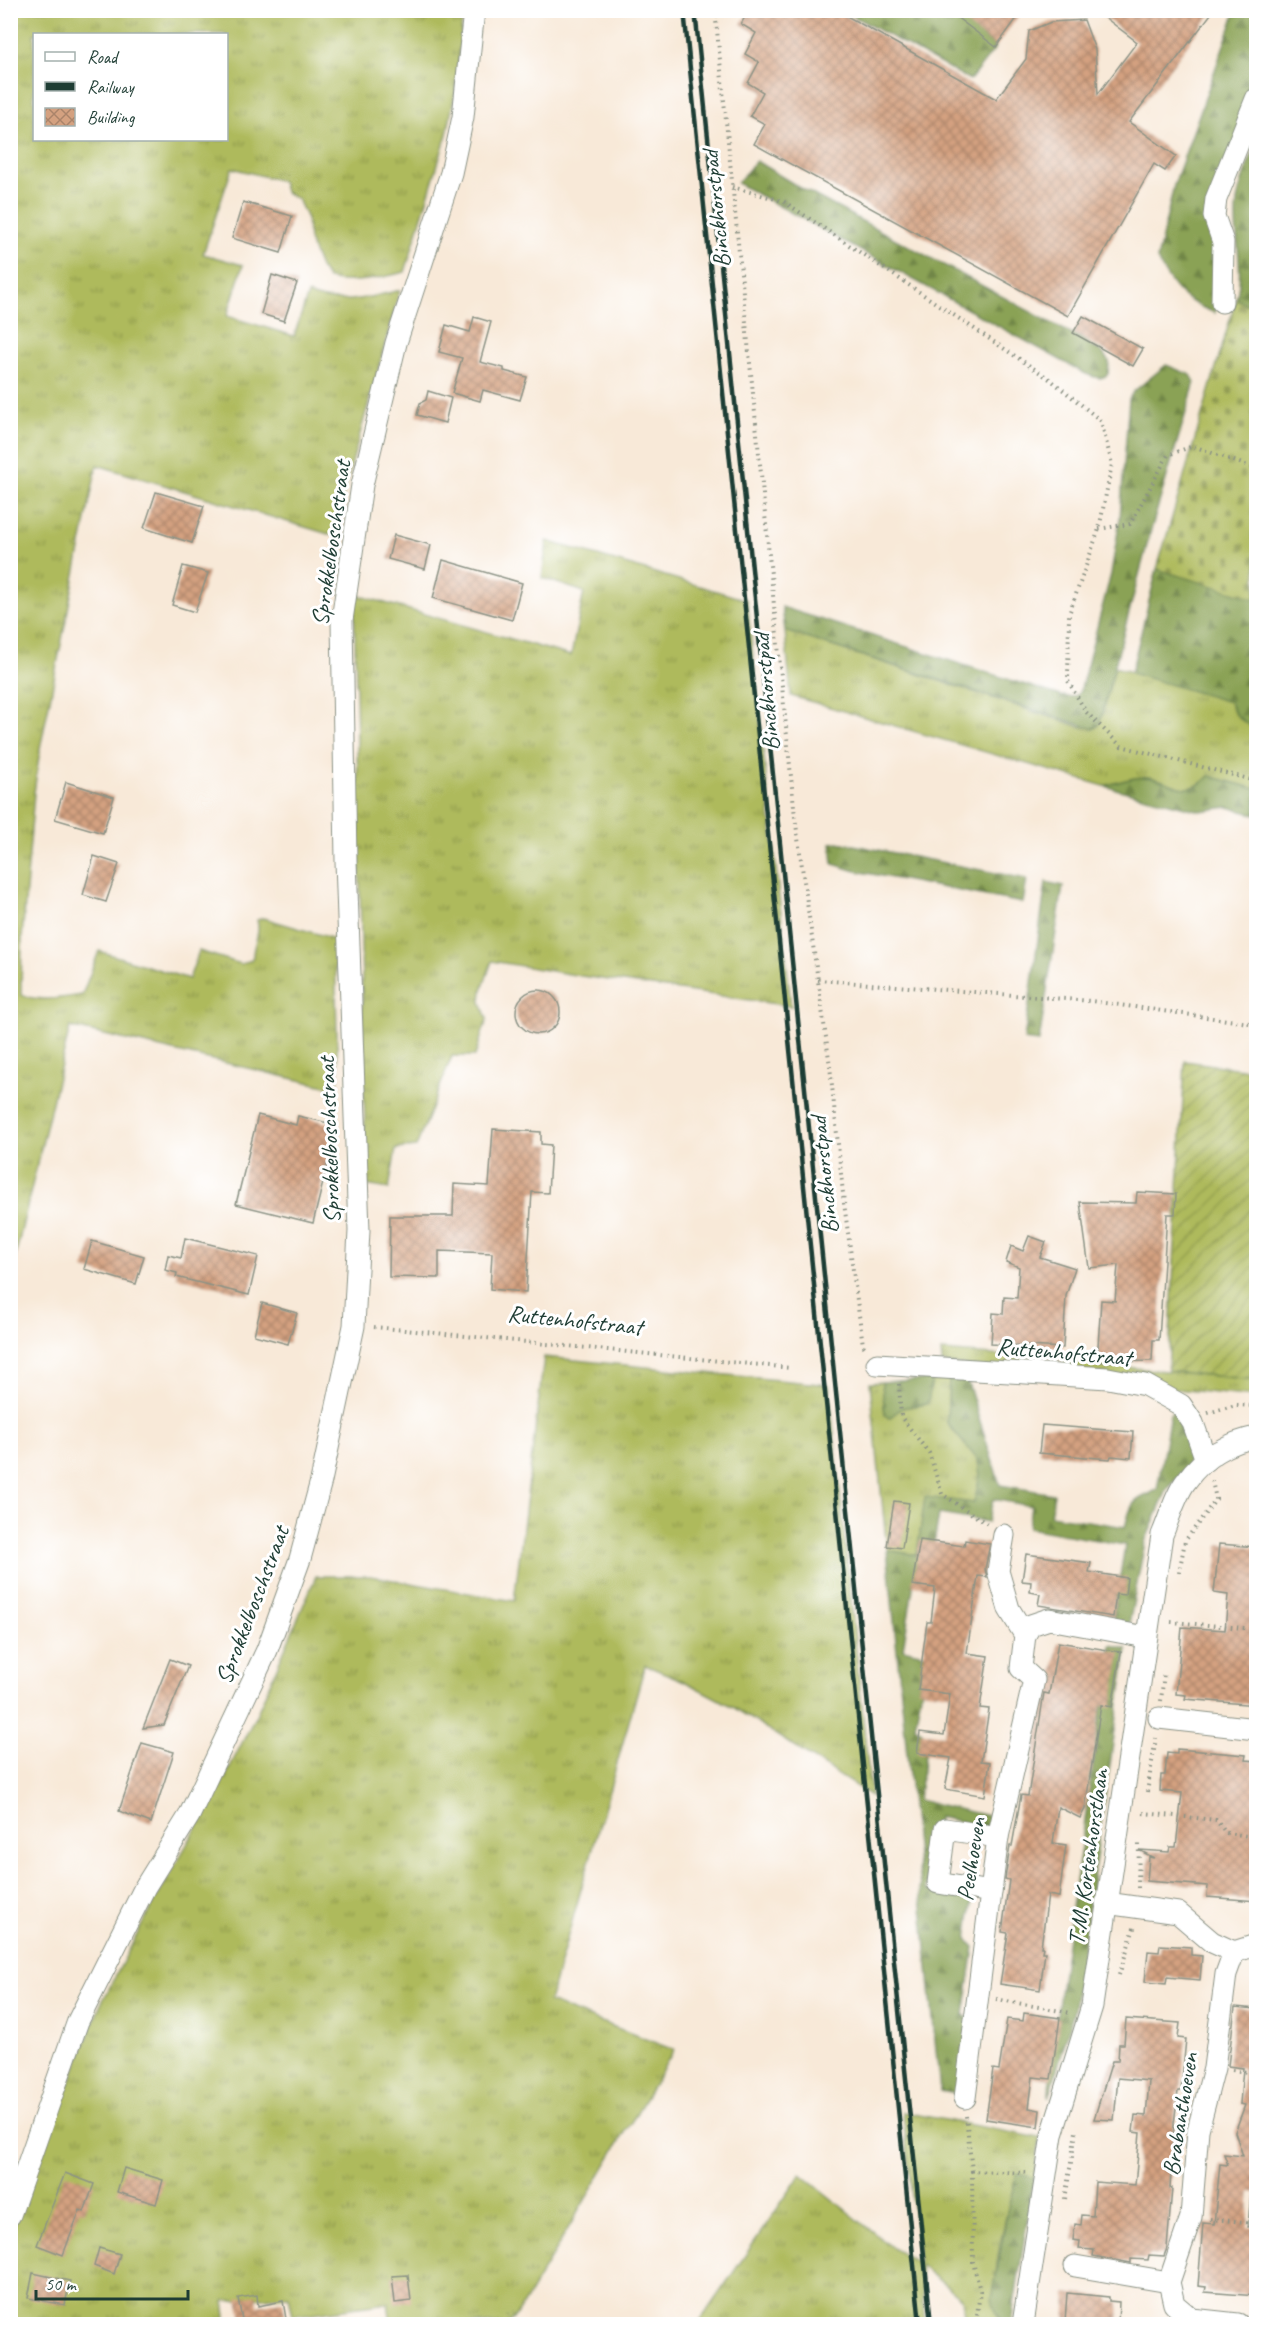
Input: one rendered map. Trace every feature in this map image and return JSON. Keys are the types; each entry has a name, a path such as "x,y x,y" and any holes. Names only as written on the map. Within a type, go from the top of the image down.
{"street":[{"name":"Sprokkelboschstraat","path":"10,2215 78,2021 145,1887 189,1816 267,1650 300,1559 321,1481 354,1326 359,1232 346,861 342,620 362,485 396,343 451,173 463,117 474,10"},
{"path":"1222,302 1222,242 1214,216 1216,199 1257,99"},
{"name":"Ruttenhofstraat","path":"888,1364 1108,1378 1145,1385 1181,1405 1193,1423 1206,1460"},
{"name":"T.M. Kortenhorstlaan","path":"1023,2325 1052,2135 1092,2006 1162,1535 1186,1481 1206,1460 1236,1441 1257,1437"},
{"path":"1004,1535 998,1571 1010,1609 1025,1635 1031,1625 1049,1619 1146,1637"},
{"name":"Peelhoeven","path":"965,2098 998,1837 1034,1680 1021,1668 1025,1635"},
{"path":"1159,1718 1257,1729"},
{"path":"991,1892 938,1883 945,1829 998,1837"},
{"path":"1106,1903 1178,1913 1212,1942 1234,1952 1257,1944"},
{"name":"Brabanthoeven","path":"1169,2282 1191,2217 1198,2130 1214,2068 1226,1974 1234,1952"},
{"path":"1075,2266 1169,2282 1174,2304 1192,2319 1238,2325"}],"path":[{"name":"Binckhorstpad","path":"715,10 795,818 830,1066 844,1203 863,1345 888,1364"},
{"path":"732,187 783,201 1051,380 1101,421 1112,464 1100,530 1069,614 1068,681 1086,712 1121,746 1257,781"},
{"path":"1100,530 1130,524 1168,455 1193,446 1257,469"},
{"path":"818,980 1090,1001 1257,1024"},
{"name":"Ruttenhofstraat","path":"354,1326 791,1368"},
{"path":"888,1364 901,1417 929,1453 942,1494 1004,1535"},
{"path":"1193,1423 1210,1412 1236,1405 1257,1406"},
{"path":"1171,1622 1257,1629"},
{"path":"1143,1813 1216,1820 1226,1833 1257,1837"},
{"path":"978,1996 1089,2016"},
{"path":"965,2098 972,2171 974,2262 980,2291 976,2325"},
{"path":"972,2171 1046,2174 1070,2172"},
{"path":"1191,2217 1257,2223"}],"green space":[{"path":"11,10 463,11 455,93 447,134 405,272 357,281 328,279 320,268 309,240 307,219 298,199 285,192 282,181 232,168 203,254 243,265 227,316 294,336 308,294 331,300 354,300 400,290 343,495 335,536 97,465 40,749 34,793 22,939 21,995 44,999 82,995 99,951 189,979 199,951 241,964 251,960 253,956 257,920 264,918 335,939 338,1089 70,1027 11,1274"},
{"path":"844,11 950,11 996,47 970,80"},
{"path":"1236,11 1256,11 1256,98 1220,193 1221,278 1215,313 1180,293 1157,260 1174,185"},
{"path":"1256,143 1256,309 1236,299 1240,269 1236,209 1245,171"},
{"path":"756,161 797,186 1083,340 1102,352 1109,361 1108,374 1100,378 1086,374 737,183"},
{"path":"1236,299 1256,309 1256,599 1157,569"},
{"path":"1166,365 1191,375 1195,382 1151,530 1099,725 1094,729 785,631 782,607 1061,696 1077,695 1081,688 1111,574 1120,518 1129,399 1133,392"},
{"path":"547,541 747,600 791,1006 492,961 482,990 481,1002 487,1019 475,1056 452,1056 416,1147 396,1149 389,1189 366,1185 354,594 571,656 584,592 542,578"},
{"path":"1157,569 1256,599 1256,729 1237,715 1230,702 1131,673"},
{"path":"785,631 1081,727 1099,725 1115,667 1230,702 1237,715 1256,729 1256,789 1209,776 1200,784 1185,788 1145,777 1104,786 791,696"},
{"path":"1209,776 1256,789 1256,815 1228,807 1200,811 1104,786 1145,777 1185,788 1201,784"},
{"path":"838,842 1027,879 1023,903 856,871 833,864 831,843"},
{"path":"1046,882 1063,886 1039,1042 1024,1040"},
{"path":"1185,1061 1256,1071 1256,1380 1168,1371"},
{"path":"941,1351 1044,1359 1042,1375 942,1363"},
{"path":"544,1357 829,1385 871,1796 733,1707 682,1680 645,1665 549,2002 674,2050 518,2313 508,2324 391,2324 388,2303 293,2316 289,2296 224,2301 227,2324 11,2324 10,2235 100,2006 145,1919 227,1773 258,1711 316,1576 370,1576 514,1601"},
{"path":"1064,1361 1256,1380 1256,1397 1063,1378"},
{"path":"932,1379 949,1379 947,1423 978,1460 980,1475 974,1504 925,1498 917,1555 887,1550 870,1383 882,1382 885,1415 902,1408 926,1404"},
{"path":"932,1379 928,1402 902,1408 889,1418 885,1415 882,1382"},
{"path":"949,1379 967,1380 1000,1485 1054,1494 1050,1515 1125,1527 1134,1503 1157,1490 1170,1414 1175,1410 1194,1436 1186,1468 1167,1490 1145,1542 1128,1630 1112,1627 1125,1545 1028,1528 1031,1506 993,1499 988,1522 939,1514 928,1578 915,1576 903,1649 928,1655 915,1726 928,1736 918,1800 989,1816 988,1827 938,1817 926,1890 973,1898 967,1940 974,1947 964,2015 971,2020 962,2095 940,2091 887,1550 917,1555 925,1497 974,1503 980,1475 978,1460 947,1423"},
{"path":"1111,1645 1127,1649 1073,2014 1049,2098 1051,2057"},
{"path":"903,2112 1040,2138 1034,2178 1017,2174 1003,2229 995,2293 998,2311 1004,2324 965,2324 962,2299 920,2265 925,2324 698,2324 801,2174 894,2249 919,2263"},
{"path":"1017,2173 1034,2178 1011,2324 1004,2324 997,2315 992,2299 1007,2212"}],"building":[{"path":"749,10 836,10 996,99 1026,59 1029,31 1051,22 1084,20 1095,50 1098,94 1137,42 1095,10 1214,10 1129,122 1176,156 1165,171 1154,164 1068,316 754,144 765,124 750,116 763,92 748,83 759,62 745,54 756,33 741,24"},
{"path":"947,10 1023,10 996,47"},
{"path":"243,202 292,216 281,253 232,238"},
{"path":"272,275 297,283 284,321 261,314"},
{"path":"1083,316 1143,349 1133,366 1073,333"},
{"path":"474,317 491,322 480,362 527,377 520,400 483,390 480,401 452,393 462,358 439,352 446,325 470,332"},
{"path":"428,391 451,398 445,423 417,415 420,403 426,400"},
{"path":"156,492 204,506 192,543 144,528"},
{"path":"394,535 431,545 425,569 388,559"},
{"path":"443,560 522,583 512,620 433,598"},
{"path":"183,566 208,573 195,612 172,605"},
{"path":"66,782 114,797 103,833 55,819"},
{"path":"94,856 119,864 106,902 83,895"},
{"path":"538,990 554,996 560,1012 554,1028 538,1034 522,1028 516,1012 522,996"},
{"path":"258,1115 296,1125 298,1116 337,1125 313,1223 236,1204"},
{"path":"493,1129 541,1132 541,1144 551,1145 548,1193 532,1192 526,1292 490,1289 492,1253 439,1251 439,1278 389,1277 390,1216 453,1216 454,1184 489,1186"},
{"path":"1137,1192 1176,1194 1175,1214 1167,1214 1159,1340 1153,1340 1152,1361 1097,1362 1101,1300 1115,1301 1118,1265 1089,1268 1080,1202 1136,1203"},
{"path":"1029,1236 1046,1242 1040,1257 1075,1268 1066,1296 1063,1348 991,1344 993,1313 1003,1314 1004,1297 1017,1298 1019,1267 1006,1262 1011,1246 1023,1251"},
{"path":"185,1238 258,1256 249,1295 176,1277 177,1273 165,1270 168,1255 181,1258"},
{"path":"92,1241 144,1256 136,1284 84,1269"},
{"path":"262,1303 297,1313 288,1344 254,1335"},
{"path":"1042,1425 1133,1432 1131,1458 1111,1456 1110,1459 1039,1453"},
{"path":"894,1501 909,1503 902,1548 887,1546"},
{"path":"920,1540 964,1546 965,1540 990,1544 985,1569 987,1577 978,1576 967,1653 988,1656 980,1708 989,1709 981,1761 990,1762 985,1796 945,1789 951,1758 917,1753 920,1732 944,1735 950,1694 918,1690 927,1622 931,1622 935,1588 912,1585"},
{"path":"1219,1544 1257,1547 1257,1705 1185,1699 1186,1695 1176,1694 1182,1627 1225,1630 1228,1595 1214,1593"},
{"path":"1026,1554 1091,1563 1089,1572 1127,1578 1125,1595 1116,1594 1113,1617 1038,1605 1040,1594 1030,1592 1031,1582 1022,1581"},
{"path":"1058,1642 1121,1652 1112,1707 1101,1705 1085,1809 1080,1818 1058,1807 1053,1843 1066,1845 1059,1897 1048,1895 1041,1947 1043,1947 1042,1952 1045,1952 1040,1990 1000,1984 1008,1933 1002,1932 1009,1880 1005,1879 1010,1846 1012,1846 1021,1795 1028,1796 1044,1693 1049,1694"},
{"path":"170,1659 188,1666 164,1725 143,1728"},
{"path":"142,1743 174,1752 151,1823 119,1811"},
{"path":"1177,1749 1246,1755 1245,1760 1257,1761 1257,1901 1207,1897 1208,1886 1147,1881 1149,1857 1154,1858 1139,1850 1169,1852 1170,1847 1176,1847 1182,1793 1160,1791 1161,1775 1165,1775 1167,1753 1177,1754"},
{"path":"1160,1945 1191,1947 1191,1955 1202,1956 1200,1980 1167,1977 1166,1984 1145,1982 1148,1951 1159,1952"},
{"path":"1235,2007 1257,2009 1257,2193 1251,2192 1248,2227 1257,2228 1257,2296 1205,2292 1206,2287 1198,2286 1203,2223 1214,2224 1220,2164 1228,2165 1224,2154 1243,2156 1235,2132 1245,2105 1240,2104 1243,2068 1228,2066"},
{"path":"1024,2013 1060,2018 1051,2079 1033,2077 1029,2108 1040,2110 1038,2127 986,2119 993,2069 999,2070 1007,2019 1023,2021"},
{"path":"1126,2019 1180,2023 1178,2038 1186,2039 1181,2091 1178,2091 1174,2124 1167,2248 1164,2256 1149,2255 1148,2260 1131,2259 1131,2263 1093,2256 1094,2250 1079,2249 1080,2241 1073,2240 1075,2224 1081,2225 1082,2215 1093,2216 1095,2182 1135,2185 1140,2133 1133,2132 1135,2115 1146,2116 1149,2081 1118,2078 1114,2120 1094,2119 1112,2061 1118,2061 1119,2044 1124,2044"},
{"path":"124,2168 163,2180 156,2204 117,2192"},
{"path":"65,2173 94,2184 84,2212 80,2210 63,2255 37,2245"},
{"path":"99,2248 120,2254 114,2274 94,2266"},
{"path":"33,2273 70,2281 65,2305 28,2298"},
{"path":"408,2275 411,2301 395,2303 392,2276"},
{"path":"1067,2293 1109,2297 1109,2301 1119,2302 1118,2325 1075,2325 1065,2322"},
{"path":"257,2295 258,2306 283,2301 287,2325 243,2325 238,2298"}],"railway":[{"path":"684,10 920,2324"},
{"path":"695,10 931,2324"}]}
